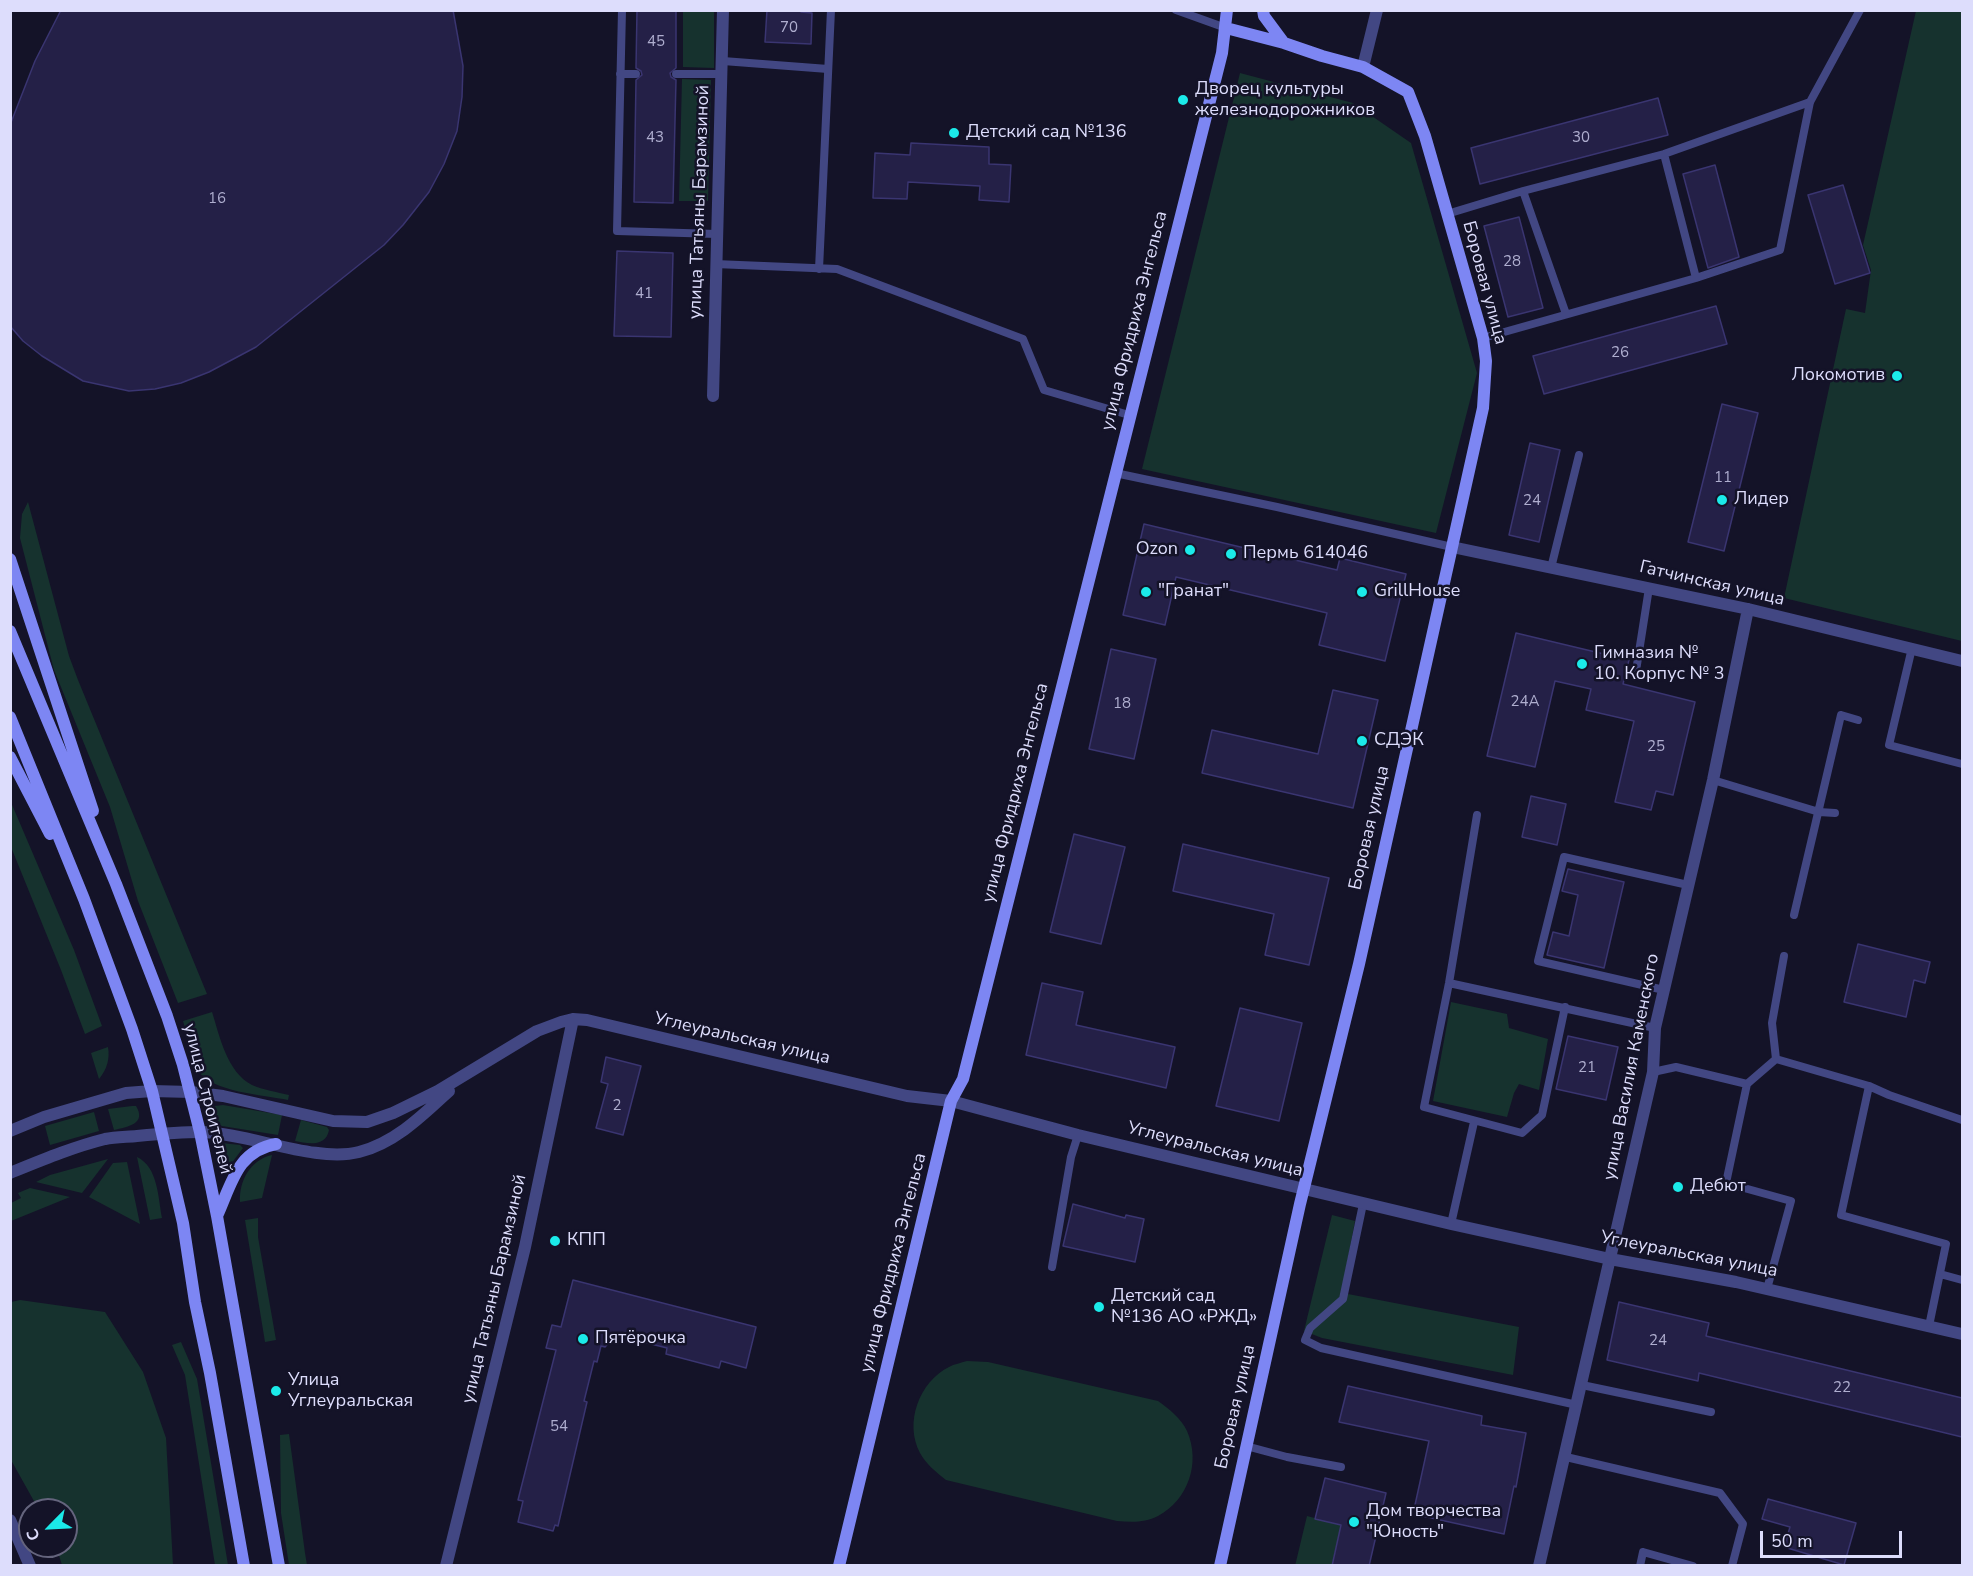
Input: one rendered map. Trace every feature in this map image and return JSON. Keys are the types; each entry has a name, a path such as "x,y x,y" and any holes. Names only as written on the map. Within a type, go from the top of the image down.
{"main road":[{"path":"1226,28 1227,10"},
{"path":"1226,28 1234,10"},
{"path":"1263,10 1264,16 1284,42"},
{"name":"Боровая улица","path":"1220,1566 1304,1190 1359,964 1483,408 1486,361 1483,338 1425,136 1408,92 1363,67 1322,56 1284,42 1226,28"},
{"name":"улица Фридриха Энгельса","path":"839,1566 951,1101 963,1079 1222,54 1226,28"},
{"path":"10,559 116,884"},
{"name":"улица Строителей","path":"10,631 116,884 167,1016 191,1092 217,1216 279,1566"},
{"path":"10,717 84,899 132,1029 152,1091 183,1223 195,1302 244,1566"},
{"path":"10,757 84,899"},
{"path":"217,1216 238,1167 249,1154 262,1147 276,1144"}],"street":[{"name":"улица Татьяны Барамзиной","path":"713,396 723,10"},
{"path":"1363,67 1377,10"},
{"name":"Гатчинская улица","path":"1452,547 1748,609 1962,661"},
{"name":"улица Василия Каменского","path":"1539,1566 1653,1072 1655,1028 1713,780 1748,609"},
{"name":"улица Татьяны Барамзиной","path":"446,1566 525,1247 573,1019"},
{"name":"Углеуральская улица","path":"471,1070 549,1026 573,1019 587,1020 908,1096 951,1101 1078,1135 1450,1224 1610,1259 1767,1289 1962,1334"},
{"path":"10,1131 44,1117 126,1093 152,1091 191,1092 249,1101 333,1121 368,1122 393,1113 438,1091 471,1070"},
{"path":"10,1173 108,1138 163,1134 200,1132 239,1136 338,1154 359,1152 396,1135 414,1123 471,1070"},
{"path":"10,1520 30,1566"}],"lane":[{"path":"622,10 617,231 717,234"},
{"path":"819,269 831,10"},
{"path":"1176,10 1226,28"},
{"path":"1483,338 1696,278 1780,250 1810,102 1860,10"},
{"path":"676,74 722,67 828,69"},
{"path":"621,75 636,74"},
{"path":"1447,214 1664,154 1810,102"},
{"path":"1664,154 1696,278"},
{"path":"1524,191 1566,314"},
{"path":"715,264 837,269 1023,339 1044,390 1129,415"},
{"path":"1551,568 1579,456"},
{"path":"1115,473 1452,547"},
{"path":"1636,671 1649,588"},
{"path":"1912,648 1888,744 1962,764"},
{"path":"1794,915 1841,715 1858,720"},
{"path":"1713,780 1819,812 1835,813"},
{"path":"1477,815 1449,982 1424,1107 1522,1133 1542,1115 1565,1007"},
{"path":"1664,990 1538,961 1564,857 1688,885"},
{"path":"1776,1059 1772,1023 1784,956"},
{"path":"1449,982 1655,1028"},
{"path":"1767,1289 1791,1201 1726,1184 1747,1084 1776,1059"},
{"path":"1776,1059 1869,1086 1962,1120"},
{"path":"1653,1072 1676,1067 1747,1084"},
{"path":"1869,1086 1841,1215 1946,1244 1929,1326"},
{"path":"1450,1224 1474,1122"},
{"path":"1052,1267 1071,1157 1078,1135"},
{"path":"1363,1204 1343,1299 1310,1328 1305,1340 1321,1348 1577,1405"},
{"path":"1940,1274 1962,1281"},
{"path":"1582,1385 1711,1412"},
{"path":"1246,1446 1341,1467"},
{"path":"1566,1457 1720,1493 1743,1524 1732,1566"},
{"path":"1640,1566 1643,1552 1693,1566"}],"green space":[{"path":"683,11 714,11 714,68 683,67"},
{"name":"Локомотив","path":"1916,11 1962,11 1962,641 1784,598 1846,309 1865,313 1871,270 1863,245"},
{"path":"1240,73 1353,103 1411,143 1477,373 1436,533 1142,469"},
{"path":"682,79 711,80 708,201 679,201"},
{"path":"28,502 69,656 207,994 178,1003 138,901 110,807 54,670 20,538 22,514"},
{"path":"10,800 74,950 102,1026 85,1034 11,847"},
{"path":"1451,1002 1507,1014 1509,1028 1548,1039 1539,1090 1519,1084 1507,1117 1433,1101"},
{"path":"212,1012 230,1063 236,1072 252,1085 289,1095 288,1100 225,1088 204,1077 198,1070 191,1052 183,1021"},
{"path":"108,1047 107,1064 99,1079 91,1053"},
{"path":"223,1105 282,1115 278,1135 222,1126 212,1121 209,1113 215,1106"},
{"path":"136,1106 139,1112 137,1121 130,1126 114,1130 108,1109"},
{"path":"94,1112 99,1131 50,1145 45,1126"},
{"path":"301,1120 327,1127 329,1130 327,1135 316,1143 295,1141"},
{"path":"221,1143 240,1145 243,1148 225,1172 222,1171 216,1146"},
{"path":"272,1155 262,1198 240,1202 241,1186 247,1172 258,1162"},
{"path":"137,1157 144,1162 153,1175 162,1218 150,1220"},
{"path":"108,1159 82,1193 36,1182 50,1175"},
{"path":"127,1162 140,1224 89,1197 113,1163"},
{"path":"30,1188 70,1197 11,1221 11,1203 21,1198 18,1193"},
{"path":"1332,1215 1355,1221 1342,1289 1348,1294 1519,1327 1513,1375 1322,1338 1304,1331"},
{"path":"258,1218 258,1237 276,1340 265,1342 245,1220"},
{"path":"20,1300 105,1312 143,1372 166,1438 173,1565 62,1565 60,1558 78,1558 78,1498 32,1498 11,1460 11,1302"},
{"path":"181,1342 197,1379 228,1565 215,1565 185,1375 172,1345"},
{"path":"967,1361 988,1362 1158,1401 1181,1422 1191,1443 1192,1468 1184,1491 1168,1509 1158,1516 1143,1521 1127,1522 946,1480 928,1464 920,1453 915,1441 914,1417 922,1393 938,1374 955,1364"},
{"path":"289,1434 307,1565 289,1565 281,1513 280,1435"},
{"path":"1307,1516 1341,1525 1332,1565 1295,1566"}],"building":[{"path":"61,10 453,10 463,66 462,97 457,131 444,164 429,192 403,225 384,245 256,347 209,372 181,383 155,389 129,391 83,381 42,356 23,341 10,326 10,125 35,61"},
{"path":"637,10 676,10 676,68 670,73 671,77 676,80 673,203 634,202 636,80 642,75 641,71 636,68"},
{"path":"767,10 801,10 801,12 812,13 811,44 765,42"},
{"path":"1658,98 1668,135 1480,184 1471,148"},
{"path":"911,143 989,147 989,164 1011,165 1009,202 979,200 980,186 908,182 907,199 873,198 875,153 910,155"},
{"path":"1715,165 1739,257 1708,268 1683,174"},
{"path":"1843,185 1870,273 1835,284 1808,195"},
{"path":"1519,217 1543,308 1508,317 1484,226"},
{"path":"617,251 673,253 671,337 614,336"},
{"path":"1716,306 1727,344 1544,394 1533,356"},
{"path":"1722,404 1758,413 1724,551 1688,542"},
{"path":"1530,443 1560,450 1539,542 1509,535"},
{"path":"1144,524 1337,570 1340,558 1406,574 1385,661 1319,645 1327,613 1176,577 1165,625 1123,615"},
{"path":"1516,633 1629,660 1623,684 1695,702 1673,795 1656,791 1651,810 1615,802 1634,721 1586,710 1591,689 1555,681 1535,767 1487,756"},
{"path":"1111,649 1156,659 1134,759 1089,749"},
{"path":"1333,690 1378,700 1353,808 1202,773 1212,730 1318,754"},
{"path":"1531,796 1566,804 1557,845 1522,837"},
{"path":"1074,834 1125,847 1101,944 1050,932"},
{"path":"1183,844 1329,878 1309,965 1265,955 1274,914 1173,891"},
{"path":"1568,869 1624,882 1604,968 1547,955 1553,932 1569,936 1578,895 1562,891"},
{"path":"1858,944 1930,962 1925,983 1914,980 1906,1017 1844,1002"},
{"path":"1042,983 1083,992 1076,1025 1175,1047 1166,1088 1026,1055"},
{"path":"1240,1008 1302,1023 1279,1121 1216,1106"},
{"path":"1568,1036 1618,1047 1606,1100 1556,1089"},
{"path":"606,1057 641,1066 623,1135 596,1128 608,1084 601,1082"},
{"path":"1073,1204 1125,1218 1126,1215 1144,1219 1135,1262 1063,1246"},
{"path":"573,1280 756,1327 746,1368 721,1361 719,1368 666,1354 667,1348 647,1343 648,1338 625,1332 614,1337 605,1347 601,1346 597,1362 594,1361 584,1401 587,1402 558,1526 555,1525 553,1531 518,1522 523,1501 518,1500 556,1350 546,1348 552,1325 561,1327"},
{"path":"1619,1302 1709,1323 1706,1336 1962,1398 1962,1437 1699,1373 1698,1381 1607,1360"},
{"path":"1348,1386 1482,1416 1481,1425 1526,1433 1504,1534 1413,1514 1429,1441 1339,1422"},
{"name":"Дом творчества \"Юность\"","path":"1325,1478 1386,1493 1369,1566 1332,1566 1341,1525 1315,1519"},
{"path":"1768,1499 1856,1523 1844,1565 1784,1547 1790,1527 1762,1519"}],"place":[{"name":"Дворец культуры железнодорожников","path":"1183,100"},
{"name":"Детский сад №136","path":"954,133"},
{"name":"Локомотив","path":"1897,376"},
{"name":"Лидер","path":"1722,500"},
{"name":"Ozon","path":"1190,550"},
{"name":"Пермь 614046","path":"1231,554"},
{"name":"\"Гранат\"","path":"1146,592"},
{"name":"GrillHouse","path":"1362,592"},
{"name":"Гимназия № 10. Корпус № 3","path":"1582,664"},
{"name":"СДЭК","path":"1362,741"},
{"name":"Дебют","path":"1678,1187"},
{"name":"КПП","path":"555,1241"},
{"name":"Детский сад №136 АО «РЖД»","path":"1099,1307"},
{"name":"Пятёрочка","path":"583,1339"},
{"name":"Улица Углеуральская","path":"276,1391"},
{"name":"Дом творчества \"Юность\"","path":"1354,1522"}]}
